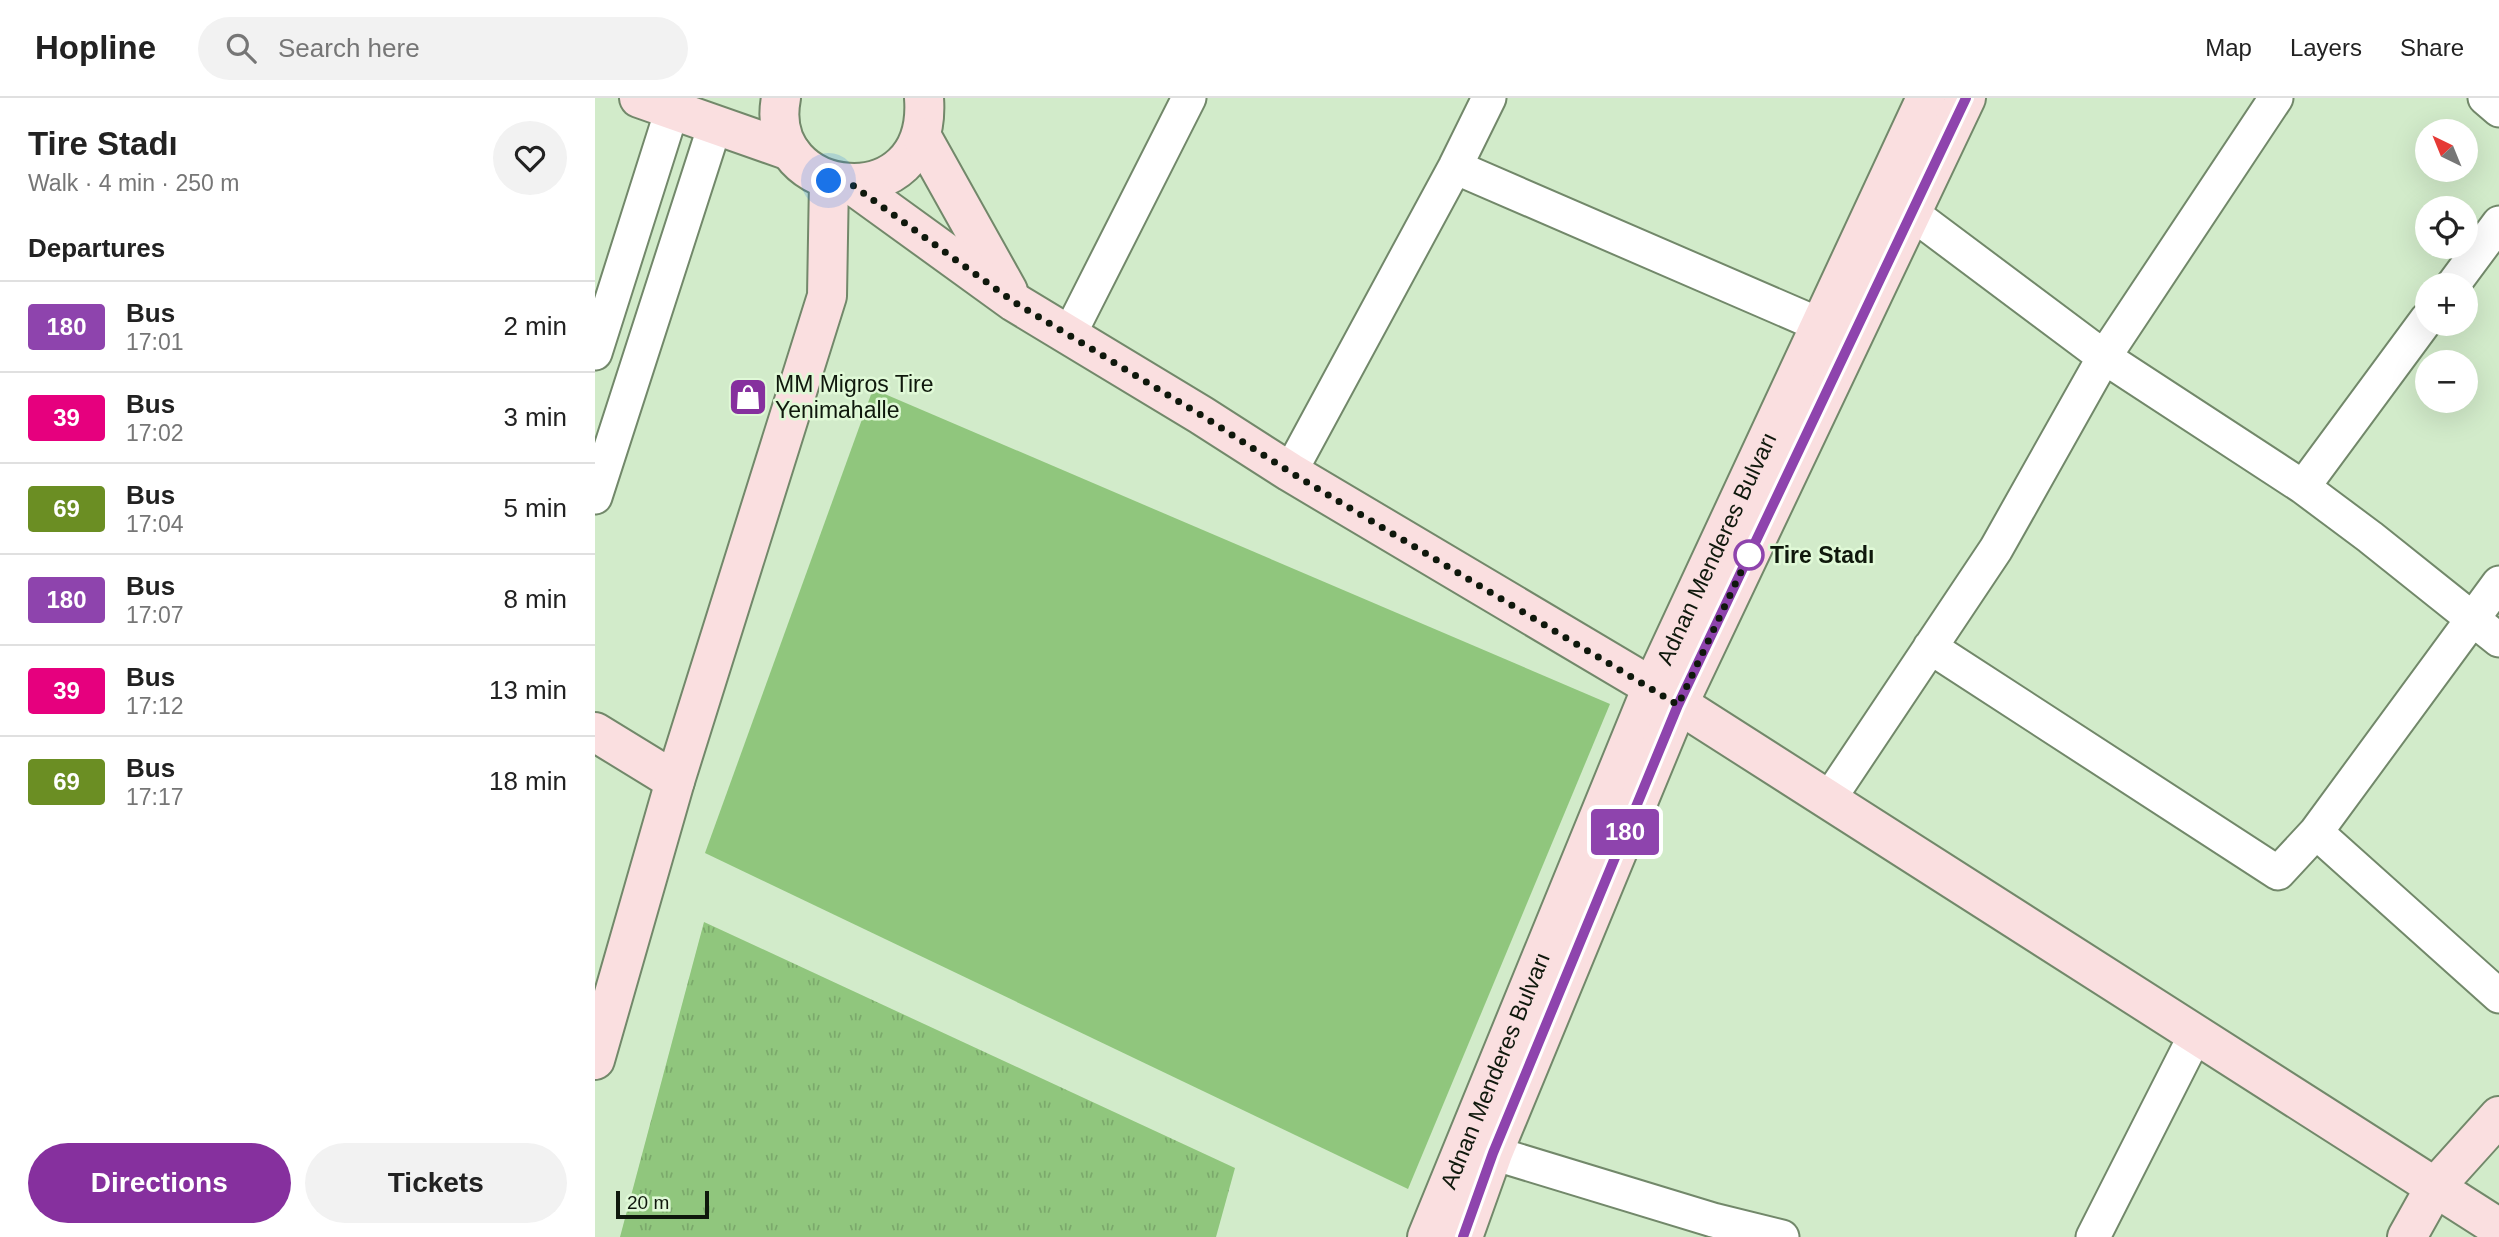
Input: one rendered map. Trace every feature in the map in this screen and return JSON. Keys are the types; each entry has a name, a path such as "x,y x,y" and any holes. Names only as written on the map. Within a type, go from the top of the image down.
{"street":[{"path":"781,98 781,131 790,151 807,169 840,182 1014,302 1290,472 1665,696 2499,1228"},
{"path":"1069,335 1189,98"},
{"path":"1290,472 1455,167 1489,98"},
{"name":"Adnan Menderes Bulvarı","path":"1427,1237 1665,696 1820,325 1926,98"},
{"name":"Adnan Menderes Bulvarı","path":"1463,1237 1665,696 1913,214 1966,98"},
{"path":"1829,799 1996,549 2104,357 2276,98"},
{"path":"2485,98 2499,110"},
{"path":"595,353 655,104 790,151"},
{"path":"840,182 874,181 894,172 910,156 927,112"},
{"path":"927,112 1014,302"},
{"path":"595,497 716,125"},
{"path":"1455,167 1820,325"},
{"path":"595,1060 675,781 827,296 840,182"},
{"path":"1913,214 2104,357 2303,487 2499,640"},
{"path":"2462,273 2499,223"},
{"path":"2303,487 2415,335"},
{"path":"1930,647 2278,873 2316,832 2499,583"},
{"path":"595,732 675,781"},
{"path":"2316,832 2499,996"},
{"path":"2093,1237 2196,1034"},
{"path":"2407,1237 2435,1187 2499,1116"},
{"path":"1493,1153 1713,1220 1782,1237"}],"green space":[{"path":"873,389 1610,704 1408,1189 705,853"},
{"path":"704,922 1235,1168 1216,1237 620,1237"}],"bus line":[{"name":"180","path":"1463,1237 1493,1153 1678,705 1966,98"}],"place":[{"name":"MM Migros Tire Yenimahalle","path":"748,397"},
{"name":"Tire Stadı","path":"1749,555"}],"route":[{"path":"829,181 851,184 1014,302 1290,472 1678,705 1749,555"}]}
